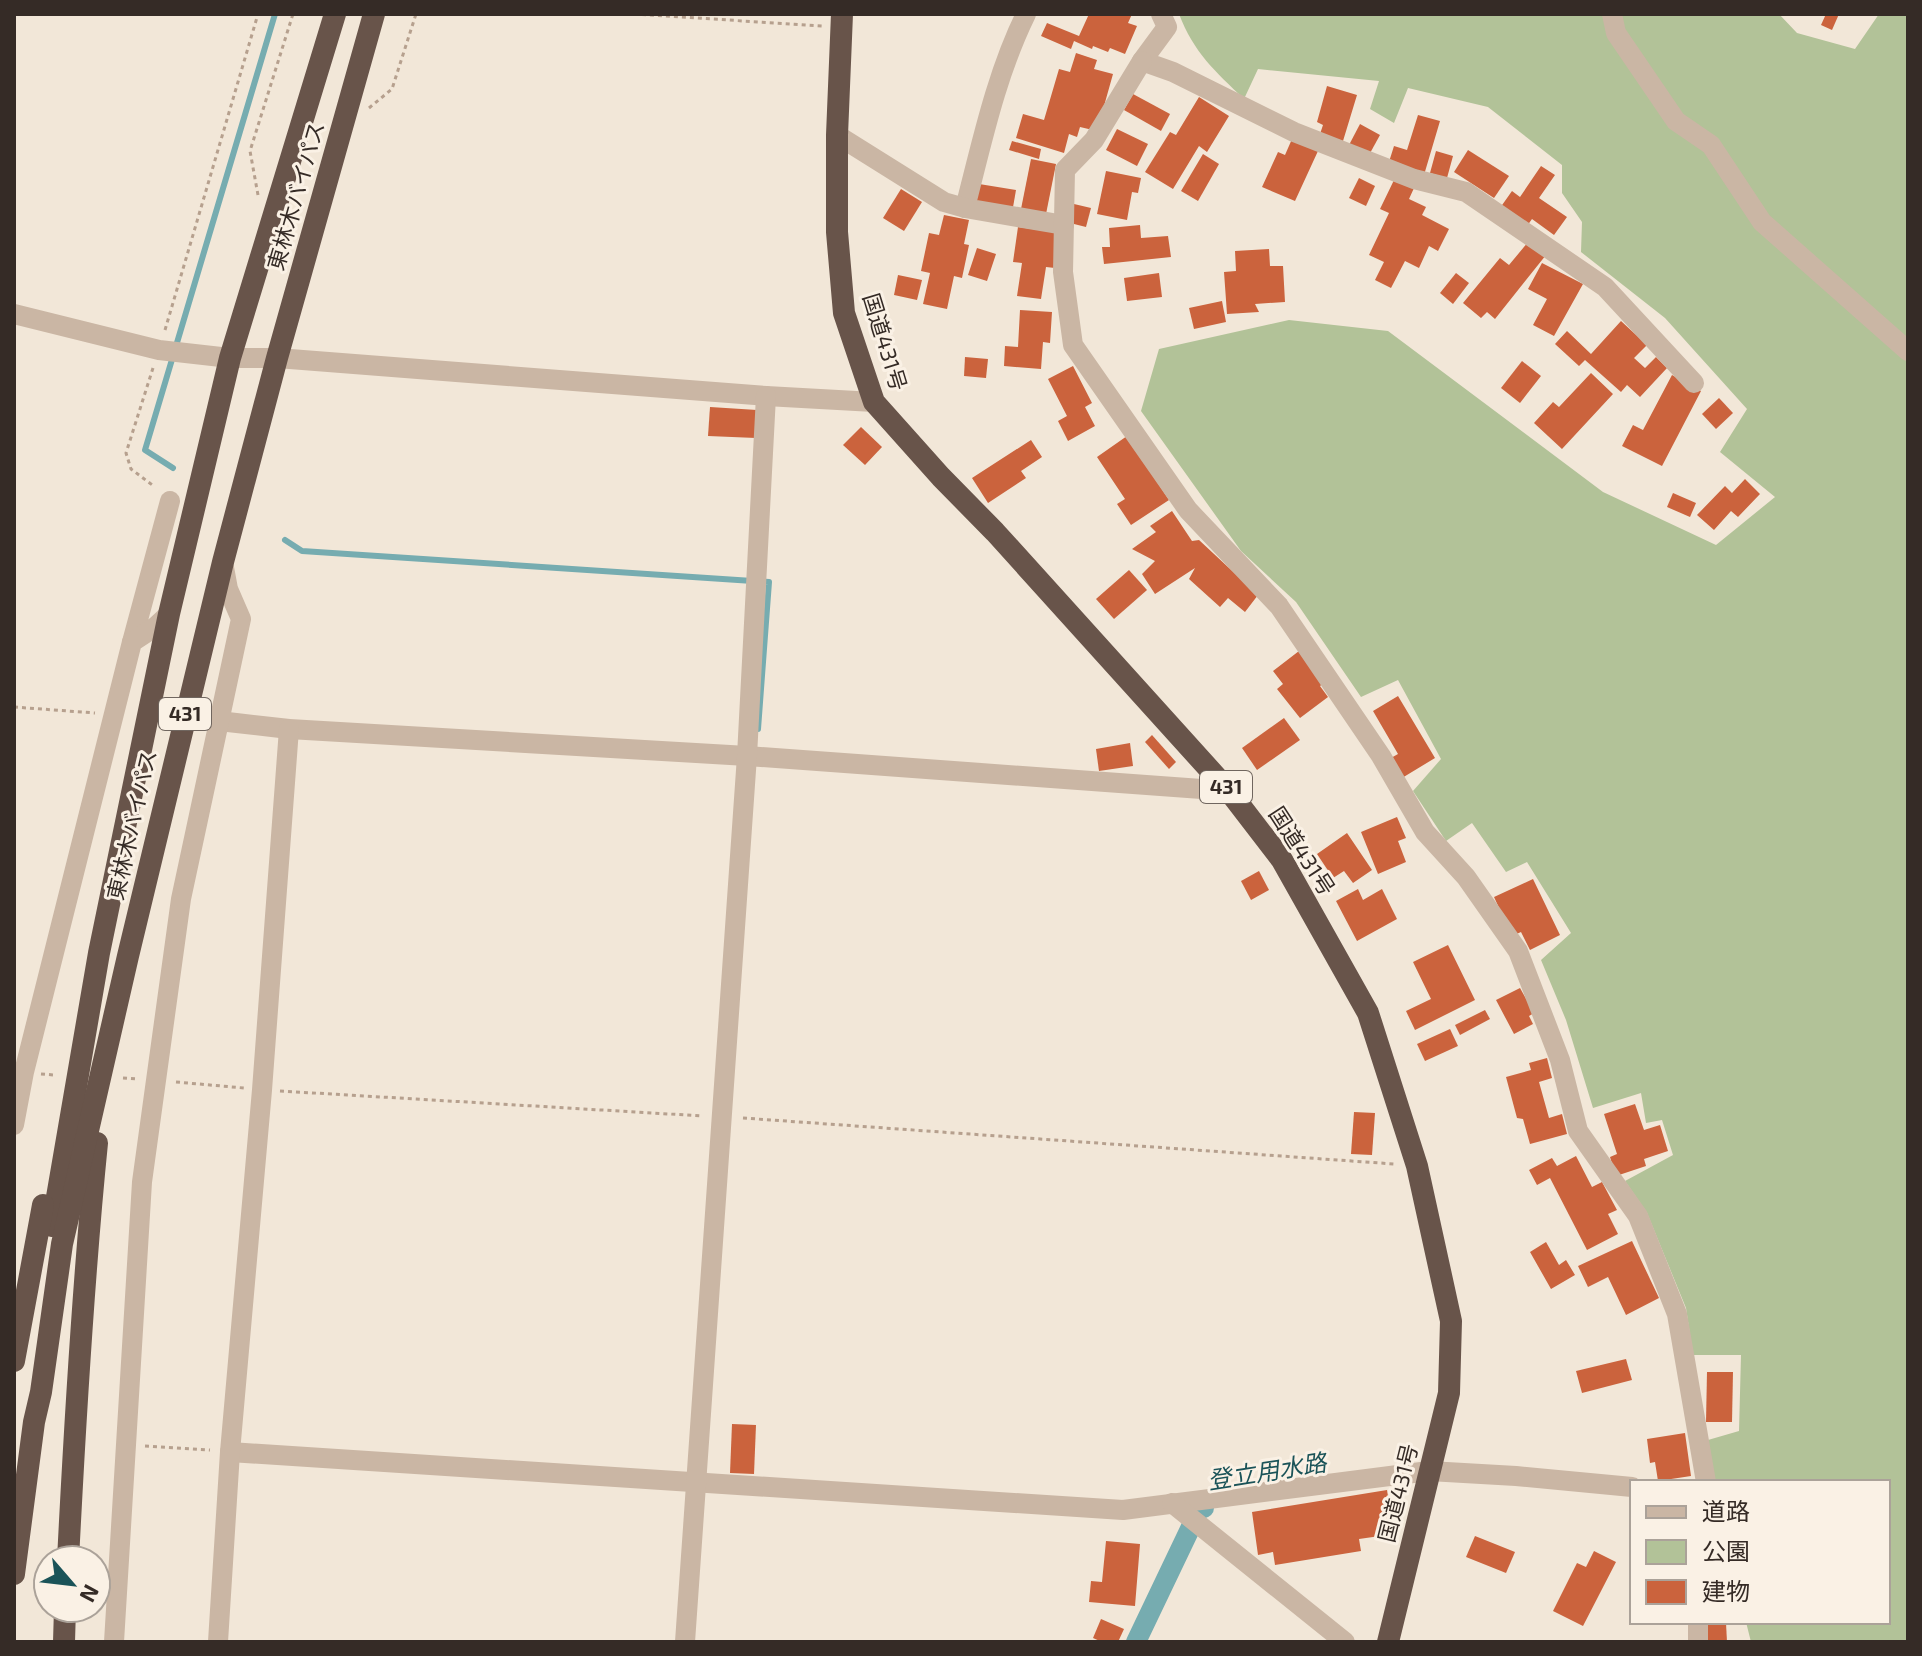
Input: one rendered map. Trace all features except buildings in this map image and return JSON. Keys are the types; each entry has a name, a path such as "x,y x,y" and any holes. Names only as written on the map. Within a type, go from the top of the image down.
{"highway":[{"name":"東林木バイパス","path":"34,1422 34,1392 50,1241 122,835 169,614 230,358 335,14"},
{"name":"東林木バイパス","path":"14,1574 62,1244 128,956 223,562 374,14"},
{"name":"国道431号","path":"842,20 837,232 844,313 874,402 1229,791 1282,860 1368,1013 1417,1166 1451,1321 1449,1393 1388,1642"},
{"path":"69,1544 86,1253 101,1111 128,956"},
{"path":"14,1361 68,1063 87,1021"}],"street":[{"path":"965,208 995,92 1026,14"},
{"path":"1161,14 1167,27 1142,61 1094,140 1065,170 1063,272 1073,345 1188,510 1279,606 1381,756 1425,832 1466,877 1518,951 1560,1060 1578,1131 1638,1216 1677,1314 1706,1480"},
{"path":"1612,14 1616,33 1676,121 1711,145 1762,222 1908,351"},
{"path":"1142,61 1173,72 1307,137 1414,179 1466,192 1605,287 1694,383"},
{"path":"837,135 944,202 1064,225"},
{"path":"14,314 159,350 230,358 277,358 874,402"},
{"path":"685,1642 747,756 766,396"},
{"path":"14,1125 24,1072 170,501"},
{"path":"114,1642 142,1182 181,899 241,619 228,589 223,562"},
{"path":"132,642 169,614"},
{"path":"219,721 289,729 747,756 1229,791"},
{"path":"218,1642 230,1452 262,1090 289,729"},
{"path":"230,1452 1123,1510 1429,1471 1630,1487"},
{"path":"1172,1503 1345,1642"}],"path":[{"path":"170,501 131,469 126,453 258,14"},
{"path":"259,203 250,151 293,14"},
{"path":"634,14 842,20"},
{"path":"123,1078 138,1079"},
{"path":"169,1082 1417,1166"},
{"path":"137,1446 230,1452"}],"green space":[{"path":"1179,14 1779,14 1797,33 1855,49 1879,14 1908,14 1908,1642 1751,1642 1746,1624 1890,1624 1890,1480 1715,1480 1708,1440 1739,1431 1741,1355 1693,1355 1686,1308 1647,1213 1625,1181 1673,1155 1662,1120 1646,1123 1641,1093 1593,1108 1566,1020 1541,960 1571,933 1527,862 1506,872 1472,823 1446,841 1413,791 1441,759 1398,680 1361,697 1296,602 1241,551 1141,411 1159,349 1289,320 1388,331 1603,492 1716,545 1775,497 1720,452 1747,409 1665,318 1581,252 1582,222 1562,193 1562,165 1488,107 1408,88 1394,123 1370,109 1379,81 1258,69 1244,99 1199,51"}],"waterway":[{"path":"173,468 145,450 275,14"},
{"path":"285,540 302,551 769,582 758,729"},
{"name":"登立用水路","path":"1136,1642 1200,1508 1204,1508"}]}
